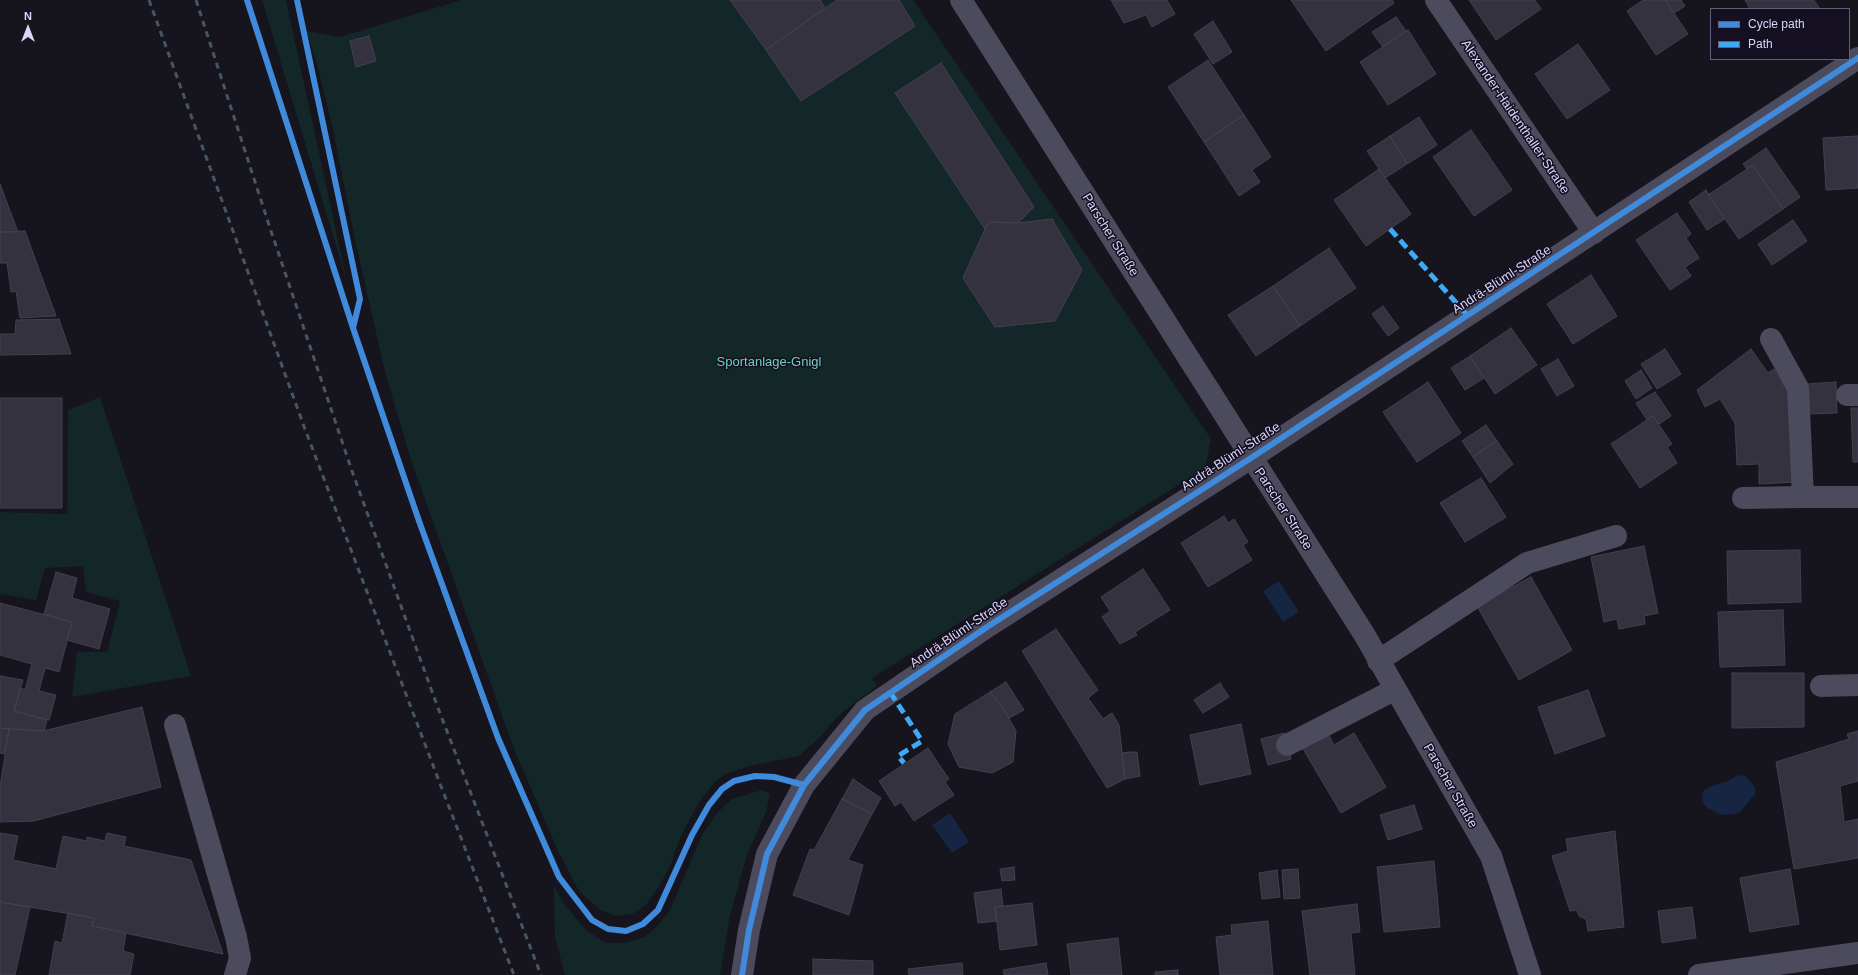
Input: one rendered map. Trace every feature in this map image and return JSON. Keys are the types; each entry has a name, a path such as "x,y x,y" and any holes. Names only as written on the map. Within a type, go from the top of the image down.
{"street":[{"name":"Parscher Straße","path":"961,0 1360,629 1491,856 1530,975"},
{"name":"Alexander-Haidenthaller-Straße","path":"1436,0 1594,233"},
{"name":"Andrä-Blüml-Straße","path":"742,975 749,930 767,854 804,784 865,710 987,627 1251,458 1858,58"},
{"path":"1771,339 1798,388 1803,497"},
{"path":"1743,498 1858,497"},
{"path":"1378,661 1527,563 1616,536"},
{"path":"1821,686 1858,685"},
{"path":"1287,745 1394,690"},
{"path":"175,725 236,937 240,958 235,975"},
{"path":"1699,975 1858,953"}],"green space":[{"path":"262,0 286,0 347,282"},
{"name":"Sportanlage-Gnigl","path":"461,0 913,0 1211,439 1205,468 872,678 877,686 839,715 817,740 799,756 749,766 725,774 714,783 702,798 693,813 680,838 671,864 660,885 645,906 632,914 615,916 599,909 579,891 558,851 514,749 411,460 385,372 355,240 332,125 316,60 306,31 340,37"},
{"path":"100,397 191,676 72,697 77,652 107,652 120,601 86,592 83,566 45,568 36,600 0,594 0,512 67,514 68,410"},
{"path":"762,790 770,794 766,812 747,855 730,916 720,975 565,975 555,937 554,886 564,904 585,929 605,943 624,943 645,937 658,925 670,910 703,833 718,812 732,799"}],"water":[{"path":"1279,581 1299,612 1283,622 1263,591"},
{"path":"1737,775 1746,776 1755,788 1755,794 1740,812 1721,815 1707,808 1703,803 1702,796 1704,790 1730,780"},
{"path":"950,813 969,842 952,853 932,825"}],"building":[{"path":"730,0 820,0 825,8 766,50"},
{"path":"837,0 899,0 915,26 801,101 766,50"},
{"path":"1111,0 1167,0 1175,14 1152,27 1146,15 1124,23"},
{"path":"1291,0 1392,0 1394,3 1326,51"},
{"path":"1469,0 1535,0 1541,9 1496,40"},
{"path":"1643,0 1665,0 1688,34 1656,55 1627,11"},
{"path":"1665,0 1681,0 1685,6 1674,13"},
{"path":"1745,0 1814,0 1819,8 1749,8"},
{"path":"1396,17 1406,31 1383,47 1372,32"},
{"path":"1213,21 1232,52 1213,64 1194,34"},
{"path":"1408,30 1436,74 1388,105 1360,62"},
{"path":"369,36 376,61 356,67 350,41"},
{"path":"1578,44 1610,90 1567,119 1535,74"},
{"path":"1208,60 1244,115 1204,142 1168,87"},
{"path":"941,63 1034,207 1018,223 989,222 985,229 895,93"},
{"path":"1244,115 1271,157 1252,170 1260,182 1239,196 1204,142"},
{"path":"1419,117 1437,145 1407,164 1390,136"},
{"path":"1471,130 1512,190 1474,216 1433,157"},
{"path":"1390,136 1407,164 1385,178 1367,151"},
{"path":"1858,136 1858,188 1826,190 1823,138"},
{"path":"1766,148 1800,197 1783,209 1753,165 1747,169 1743,164"},
{"path":"1753,165 1783,209 1739,239 1708,195"},
{"path":"1379,169 1411,214 1366,246 1334,200"},
{"path":"0,184 18,232 0,232"},
{"path":"1706,190 1725,219 1707,230 1689,202"},
{"path":"1677,213 1691,234 1686,238 1699,258 1685,267 1691,276 1670,290 1636,240"},
{"path":"1052,219 1082,270 1055,321 995,327 963,278 985,229 989,222 1018,223"},
{"path":"1793,220 1807,241 1772,265 1758,244"},
{"path":"25,231 56,316 20,318 16,291 11,292 7,263 0,263 0,232"},
{"path":"1329,248 1356,288 1300,326 1273,286"},
{"path":"1591,275 1617,316 1573,344 1547,304"},
{"path":"1273,286 1300,326 1256,356 1228,315"},
{"path":"1383,306 1399,328 1388,336 1372,314"},
{"path":"59,319 71,354 0,355 0,334 15,334 16,320"},
{"path":"1511,328 1537,365 1495,394 1470,356"},
{"path":"1665,349 1681,374 1657,389 1641,364"},
{"path":"1751,349 1768,373 1774,369 1785,388 1793,388 1796,482 1759,484 1759,464 1737,465 1735,423 1720,399 1705,407 1697,390"},
{"path":"1470,356 1484,378 1465,390 1451,368"},
{"path":"1558,359 1574,386 1557,396 1541,369"},
{"path":"1641,370 1652,388 1636,399 1625,381"},
{"path":"1428,382 1461,433 1417,462 1383,412"},
{"path":"1836,382 1837,413 1809,414 1807,384"},
{"path":"1655,392 1671,416 1659,424 1653,416 1647,420 1636,403"},
{"path":"0,398 62,398 62,508 0,508"},
{"path":"1851,408 1858,408 1858,462 1853,462"},
{"path":"1653,416 1672,444 1667,447 1677,463 1640,488 1611,444"},
{"path":"1486,425 1497,441 1473,457 1462,441"},
{"path":"1497,441 1513,464 1490,483 1473,457"},
{"path":"1481,478 1506,517 1465,542 1440,503"},
{"path":"1224,516 1228,523 1234,519 1248,542 1243,545 1252,560 1208,587 1181,543"},
{"path":"1644,546 1658,613 1644,616 1645,624 1619,629 1617,619 1604,622 1591,557"},
{"path":"1800,550 1801,602 1728,604 1727,551"},
{"path":"1143,569 1170,610 1135,632 1137,635 1120,644 1102,617 1110,611 1101,597"},
{"path":"56,572 77,578 72,598 110,609 99,649 67,640 72,622 44,614"},
{"path":"1531,577 1572,650 1519,680 1477,606"},
{"path":"0,603 72,622 59,672 45,668 39,691 56,695 49,720 14,711 20,688 25,690 32,664 0,655"},
{"path":"1783,610 1785,665 1720,667 1718,612"},
{"path":"1056,629 1098,690 1088,698 1103,719 1112,713 1119,725 1125,779 1107,788 1022,651"},
{"path":"1732,673 1804,673 1804,727 1732,728"},
{"path":"0,676 23,680 14,711 47,720 44,731 0,728"},
{"path":"1006,682 1024,710 1009,718 990,692"},
{"path":"1220,683 1229,697 1203,713 1194,700"},
{"path":"1588,690 1605,736 1555,754 1538,707"},
{"path":"990,692 1003,708 1016,731 1013,762 992,773 959,767 948,744 955,714"},
{"path":"142,707 161,787 34,821 0,822 0,787 9,729 43,731"},
{"path":"1241,724 1251,774 1200,785 1190,735"},
{"path":"0,728 9,729 4,754 0,753"},
{"path":"1858,731 1858,781 1840,786 1844,822 1858,819 1858,858 1794,869 1776,762 1849,739 1847,734"},
{"path":"1284,733 1291,759 1268,765 1261,739"},
{"path":"1354,733 1386,787 1341,813 1303,749 1328,734 1334,745"},
{"path":"928,748 949,779 945,782 954,795 914,821 901,802 895,806 879,781"},
{"path":"1137,752 1140,776 1125,779 1122,753"},
{"path":"853,779 881,798 872,814 842,799"},
{"path":"842,799 872,814 848,860 863,865 849,915 793,895 810,849 814,850"},
{"path":"1414,805 1422,829 1388,840 1380,815"},
{"path":"1615,831 1624,927 1588,931 1586,919 1579,916 1577,910 1570,911 1552,856 1568,851 1566,839"},
{"path":"0,833 18,836 13,860 56,869 63,836 87,841 87,837 105,841 107,833 126,837 124,846 191,860 223,954 92,926 94,918 0,902"},
{"path":"1434,861 1440,927 1384,932 1377,867"},
{"path":"1014,867 1015,880 1002,881 1000,869"},
{"path":"1298,869 1300,898 1284,899 1282,870"},
{"path":"1790,869 1799,924 1750,932 1740,878"},
{"path":"1277,870 1280,897 1262,899 1259,873"},
{"path":"1001,889 1003,906 995,907 997,921 978,923 974,893"},
{"path":"0,902 30,907 15,975 0,975"},
{"path":"1032,903 1037,945 1000,950 995,907"},
{"path":"1357,904 1360,932 1351,933 1355,975 1310,975 1302,911"},
{"path":"1692,907 1696,938 1662,943 1658,911"},
{"path":"68,913 94,918 92,926 126,932 123,951 134,954 130,975 49,975 55,941 62,943"},
{"path":"1268,921 1273,975 1220,975 1216,937 1232,935 1231,925"},
{"path":"1118,938 1122,975 1071,975 1067,944"},
{"path":"813,959 873,961 873,975 813,975"},
{"path":"962,963 963,975 909,975 908,969"},
{"path":"1046,963 1048,975 1004,975 1003,970"},
{"path":"1178,970 1178,975 1155,975 1155,972"}],"railway":[{"path":"149,0 305,429 514,975"},
{"path":"196,0 270,228 352,471 438,708 541,975"}],"marked path":[{"path":"1390,229 1468,316"},
{"path":"890,692 922,741 898,756 904,763"}],"cycle path":[{"path":"247,0 353,328 419,521 498,738 559,877 592,920 608,929 626,931 643,924 658,910 692,835 709,805 722,789 734,781 755,776 774,777 804,785"},
{"path":"297,0 360,299 353,328"},
{"path":"742,975 749,930 767,854 804,785 865,710 987,627 1251,458 1858,58"}]}
